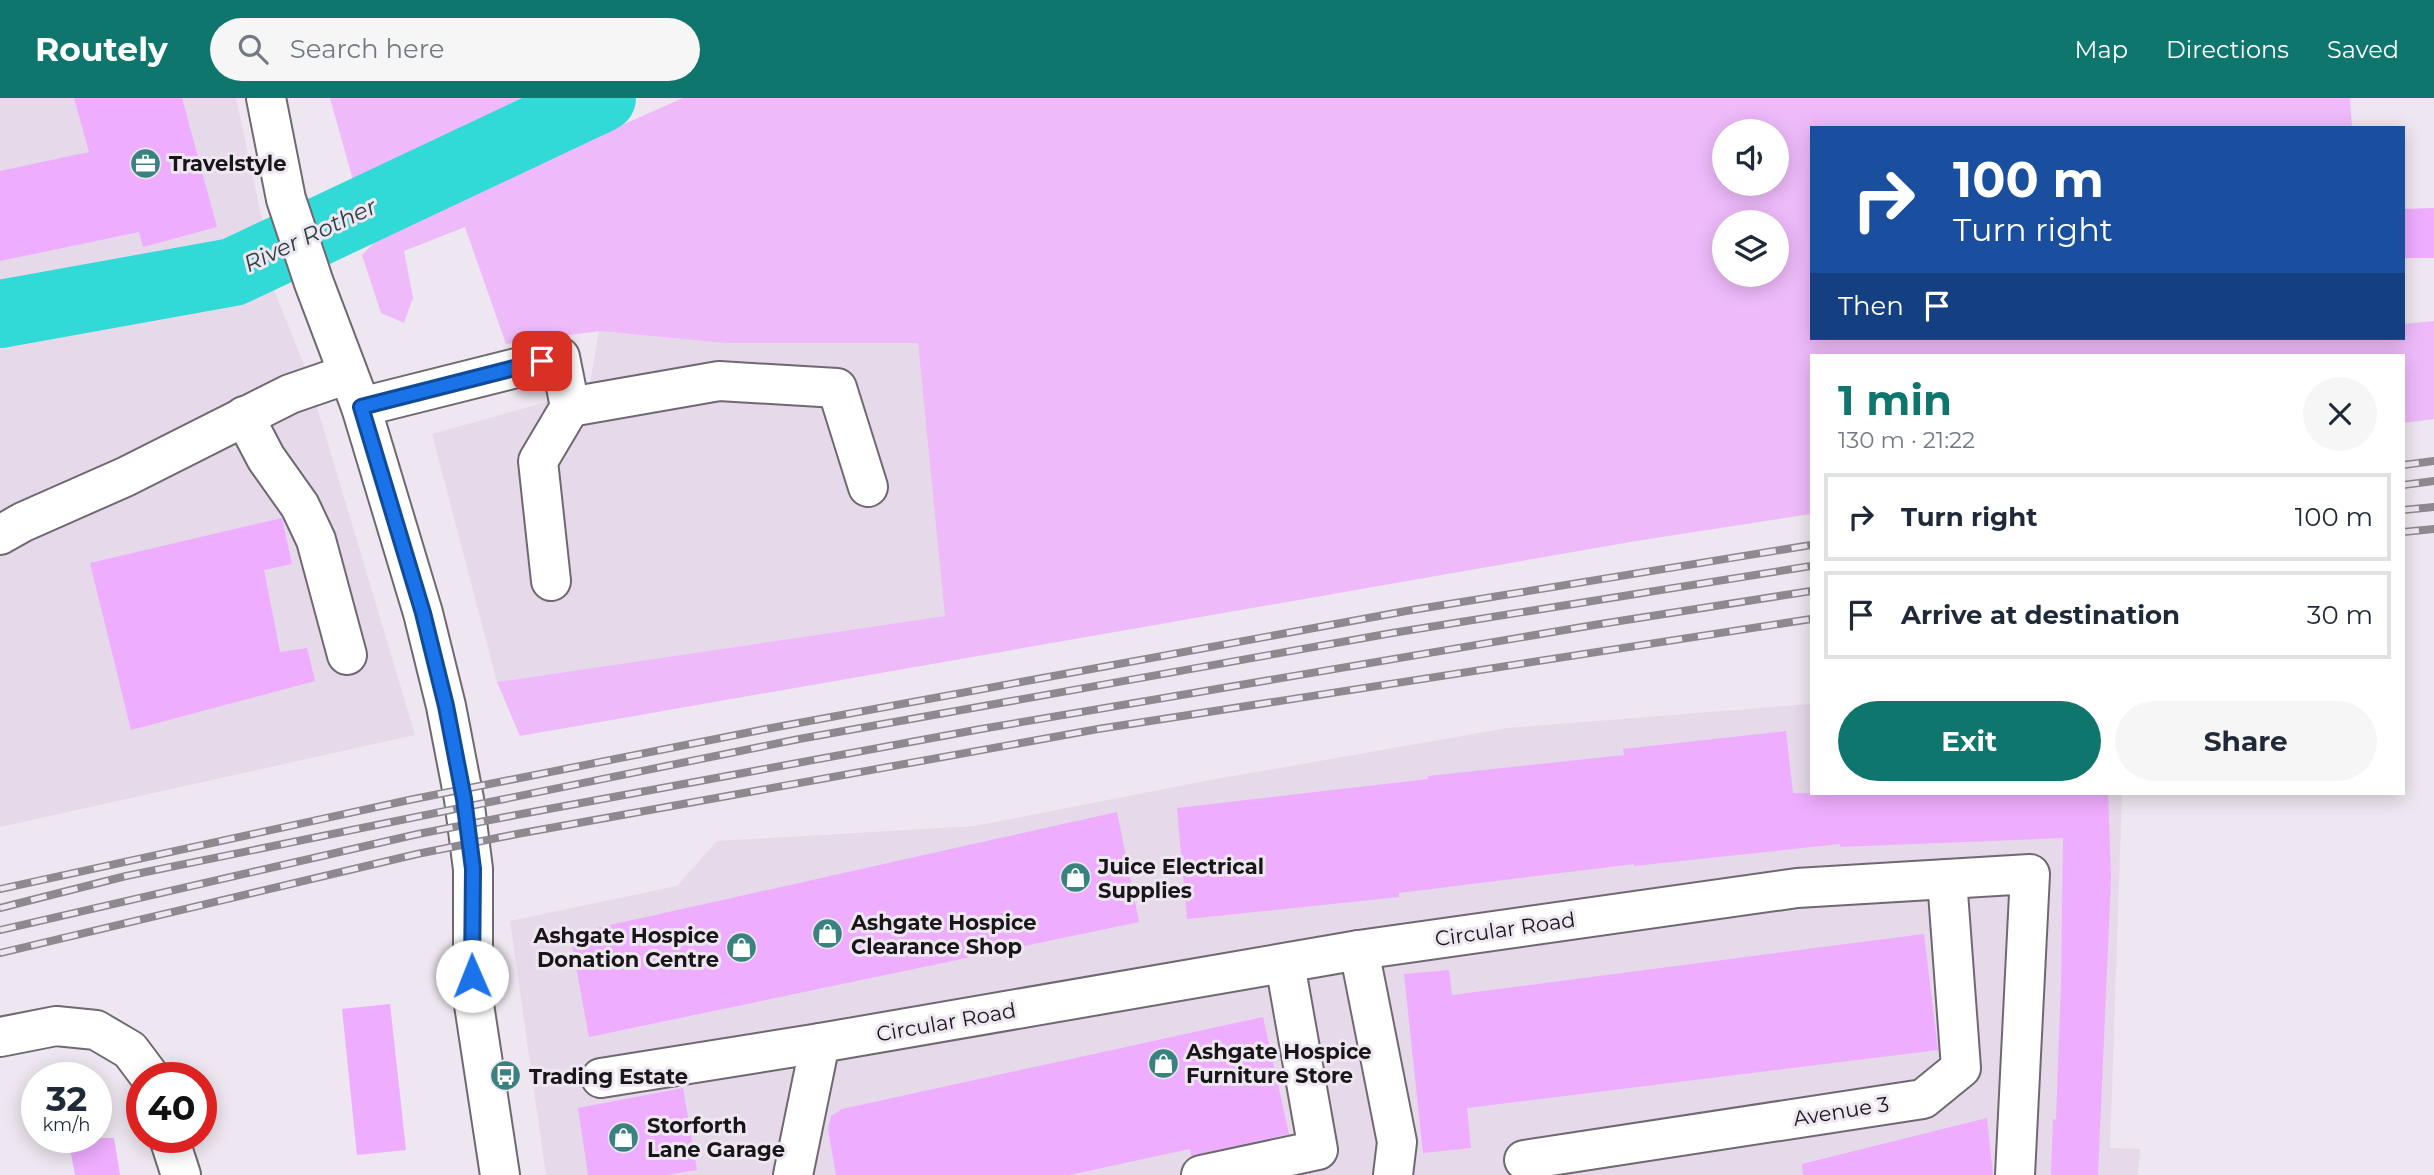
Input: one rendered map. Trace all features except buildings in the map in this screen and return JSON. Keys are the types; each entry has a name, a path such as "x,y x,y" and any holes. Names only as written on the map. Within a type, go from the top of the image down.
{"street":[{"path":"266,98 286,199 354,390 423,613 446,706 464,799 473,869 473,998 500,1175"},
{"path":"0,535 23,522 125,477 290,394 354,390 560,357 570,407 538,461 551,581"},
{"path":"570,407 719,381 836,388 868,487"},
{"path":"244,416 265,458 300,506 316,540 347,654"},
{"name":"Circular Road","path":"601,1078 1359,950 1797,888 2030,874 2015,1175"},
{"name":"Avenue 3","path":"1524,1160 1923,1099 1961,1068 1947,879"},
{"path":"1359,950 1397,1142 1392,1175"},
{"path":"1201,1175 1318,1150 1285,964"},
{"path":"7,1036 56,1026 96,1030 130,1050 139,1062"},
{"path":"793,1175 820,1043"},
{"path":"174,1153 181,1175"}],"shaded area":[{"path":"0,98 236,98 266,238 0,321"},
{"path":"330,98 529,98 354,184"},
{"path":"683,98 2350,98 2352,126 1810,126 1810,340 2405,340 2405,324 2434,321 2434,419 2405,423 2405,354 1810,354 1810,514 1636,541 520,736 497,682 945,616 918,343 725,343 599,331 506,344 465,227 404,251 413,298 404,323 381,313 362,255 388,229"},
{"path":"269,278 305,367 415,735 0,827 0,330"},
{"path":"599,331 725,343 918,343 946,616 497,682 432,434 589,390"},
{"path":"1810,704 1810,795 2122,795 2110,1148 2140,1149 2138,1175 546,1175 510,921 677,886 717,841 975,826 1205,781 1508,728"}],"waterway":[{"name":"River Rother","path":"0,314 233,272 602,98"}],"railway":[{"path":"2405,465 2434,461"},
{"path":"2405,485 2434,481"},
{"path":"2405,510 2434,507"},
{"path":"2405,532 2434,529"},
{"path":"0,889 409,800 766,729 1406,611 1810,545"},
{"path":"0,908 126,876 799,739 1392,633 1810,566"},
{"path":"0,930 418,834 516,815 981,729 1810,591"},
{"path":"0,953 417,854 517,834 1098,729 1810,619"}],"place":[{"name":"Travelstyle","path":"146,163"},
{"name":"Juice Electrical Supplies","path":"1075,878"},
{"name":"Ashgate Hospice Clearance Shop","path":"828,934"},
{"name":"Ashgate Hospice Donation Centre","path":"742,947"},
{"name":"Ashgate Hospice Furniture Store","path":"1163,1063"},
{"name":"Trading Estate","path":"506,1076"},
{"name":"Storforth Lane Garage","path":"624,1137"}],"route":[{"path":"472,976 473,869 464,799 446,706 423,613 361,407 542,361"}]}
